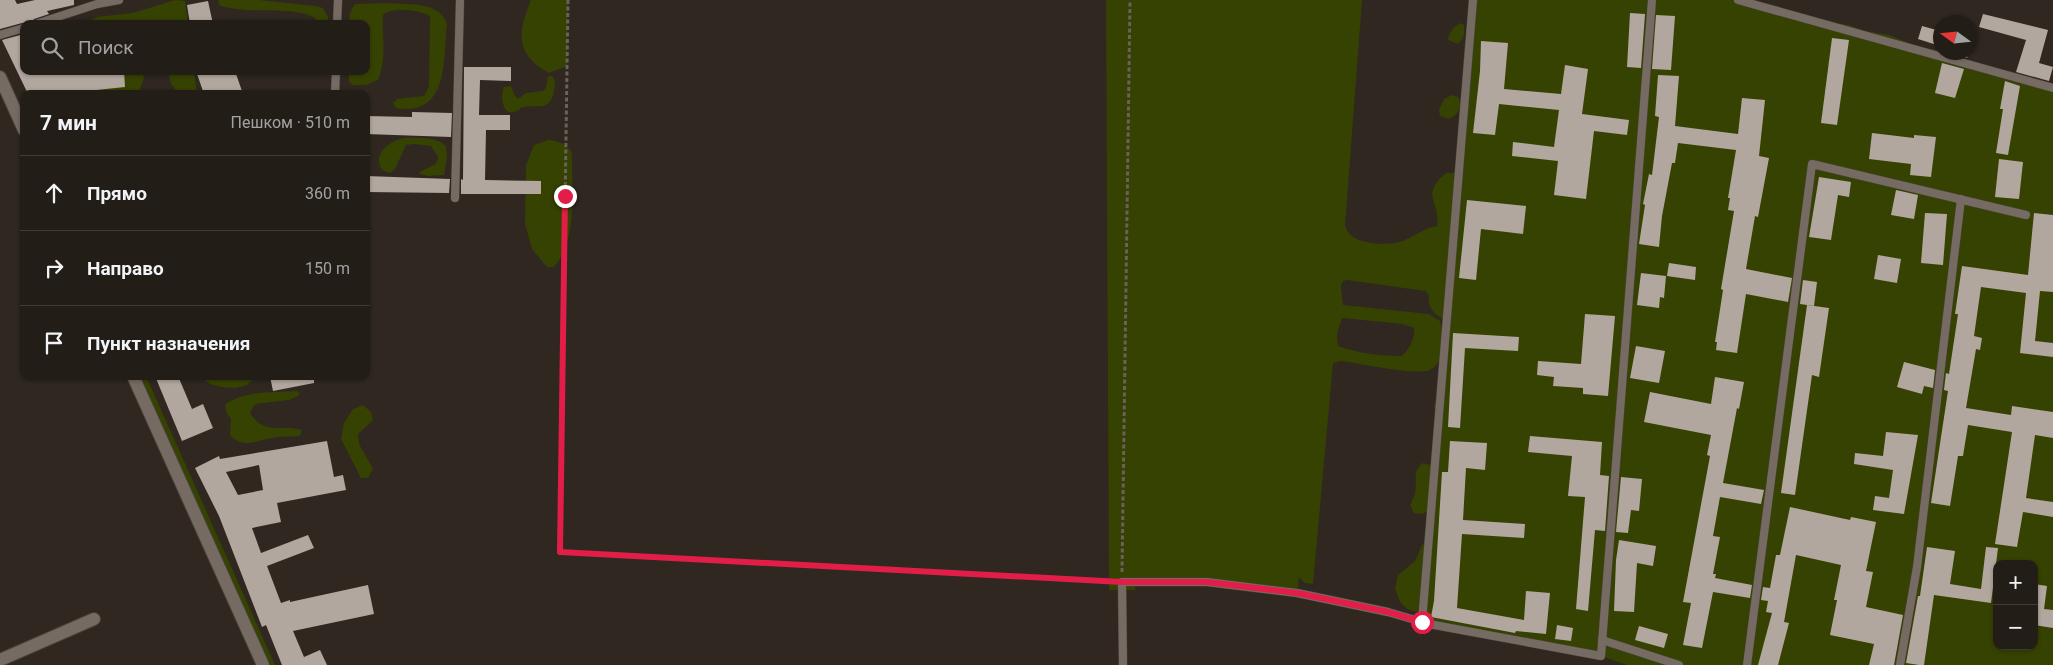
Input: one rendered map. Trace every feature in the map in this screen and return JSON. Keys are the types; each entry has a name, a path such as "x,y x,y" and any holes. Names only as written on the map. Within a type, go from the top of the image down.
{"main road":[{"path":"0,77 20,121"},
{"path":"135,380 263,665"},
{"path":"0,660 94,619"}],"lane":[{"path":"48,20 97,4 119,0"},
{"path":"337,20 338,0"},
{"path":"455,198 460,0"},
{"path":"1422,622 1474,0"},
{"path":"1123,665 1122,582 1207,582 1297,593 1388,612 1422,622 1601,656 1652,0"},
{"path":"1738,0 2053,88"},
{"path":"0,35 20,29"},
{"path":"335,90 336,75"},
{"path":"1747,665 1812,164 2026,215"},
{"path":"1900,665 1917,567 1961,199"},
{"path":"1602,640 1679,665"}],"path":[{"path":"568,0 560,552 1122,582 1130,0"}],"green space":[{"path":"175,0 185,1 187,20 92,20 97,17 133,13"},
{"path":"218,0 259,0 316,6 323,8 328,20 316,20 296,12 243,10 219,5"},
{"path":"531,0 568,0 567,66 549,73 538,66 524,50 522,41 523,22"},
{"path":"1106,0 1362,0 1345,226 1350,234 1357,239 1378,244 1399,242 1437,226 1432,193 1434,187 1446,173 1455,173 1459,176 1473,0 1747,0 1746,2 1809,20 1849,25 1866,31 1889,35 1924,49 1925,53 1933,55 1933,60 1951,60 2053,88 2053,665 1627,665 1601,656 1422,622 1423,609 1416,612 1407,609 1400,602 1395,589 1398,575 1415,561 1422,545 1429,542 1432,507 1424,513 1417,514 1414,513 1410,505 1416,489 1416,473 1419,466 1423,463 1435,469 1439,422 1436,418 1434,405 1442,383 1447,321 1433,311 1429,304 1429,295 1425,291 1347,280 1343,281 1341,286 1343,305 1429,314 1440,321 1443,341 1439,361 1430,370 1401,370 1341,361 1333,363 1313,584 1305,583 1299,577 1297,593 1207,582 1136,581 1135,590 1109,590","holes":["1342,318 1403,324 1414,328 1414,332 1409,347 1402,356 1370,354 1338,346 1337,334"]},
{"path":"355,4 421,5 430,7 443,16 447,24 443,69 440,83 434,95 426,104 413,108 396,108 393,103 397,99 424,96 429,86 430,16 413,11 399,10 387,12 383,15 383,56 378,80 366,85 352,85 349,81 349,75 370,75 370,20 349,20 350,13"},
{"path":"1461,23 1464,25 1462,40 1458,44 1448,40 1452,30"},
{"path":"80,75 143,75 144,78 140,90 83,90"},
{"path":"169,75 195,75 196,90 176,90 171,84"},
{"path":"548,76 552,76 555,81 550,102 543,106 522,107 512,112 505,109 502,100 504,87 511,86 518,99 526,93 543,91 546,88"},
{"path":"1452,95 1458,97 1460,104 1457,113 1449,119 1440,116 1439,110 1444,99"},
{"path":"403,138 431,139 446,146 447,157 444,175 428,176 419,174 421,171 436,164 438,157 431,146 414,144 406,145 395,169 390,173 382,170 379,164 381,153 392,142"},
{"path":"548,140 562,144 572,153 572,212 570,227 562,255 554,267 547,267 532,249 525,224 526,165 534,145"},
{"path":"134,380 148,380 275,665 259,665"},
{"path":"205,380 252,380 247,385 236,388 210,384"},
{"path":"297,391 300,393 298,396 289,400 255,404 250,413 261,425 273,428 302,430 300,436 274,437 244,443 239,442 230,435 231,419 227,414 225,405 232,400 269,392"},
{"path":"363,405 371,412 373,420 358,434 359,444 373,469 368,478 361,478 341,439 344,423 353,409"}],"building":[{"path":"0,0 15,0 17,4 35,0 74,0 74,5 47,11 49,14 33,20 20,20 20,24 0,29"},
{"path":"208,1 212,20 189,20 187,5"},
{"path":"1630,13 1645,14 1641,68 1627,67"},
{"path":"1983,14 2048,30 2039,63 2053,67 2049,81 2016,72 2026,40 1979,27"},
{"path":"1656,15 1675,16 1671,70 1652,69"},
{"path":"1922,26 1933,29 1933,44 1918,39"},
{"path":"20,35 20,75 124,75 125,87 97,90 26,90 2,40"},
{"path":"1832,38 1849,40 1837,125 1821,123"},
{"path":"1481,41 1508,43 1504,89 1561,94 1565,65 1588,69 1582,114 1629,120 1627,135 1594,131 1586,199 1554,195 1558,161 1512,156 1513,142 1554,147 1559,110 1499,104 1495,135 1473,133 1480,71"},
{"path":"1942,63 1964,69 1955,98 1935,93"},
{"path":"464,67 511,67 511,81 480,80 479,115 510,115 510,130 486,130 485,180 541,181 541,194 461,194 461,179 463,180"},
{"path":"197,75 236,75 242,90 203,90"},
{"path":"1658,75 1679,76 1675,126 1738,134 1742,98 1765,100 1759,156 1769,158 1758,217 1755,216 1746,269 1792,278 1788,302 1746,294 1737,353 1716,350 1717,342 1715,342 1723,290 1721,289 1734,211 1728,210 1730,198 1728,198 1736,150 1678,143 1675,163 1672,163 1662,216 1659,247 1639,244 1645,205 1643,204 1649,174 1652,175 1659,117 1655,116"},
{"path":"2005,81 2020,86 2008,155 1996,153"},
{"path":"412,112 452,113 451,137 370,134 370,116 412,117"},
{"path":"1872,133 1914,138 1914,135 1936,137 1931,177 1910,175 1911,164 1869,159"},
{"path":"1999,159 2023,162 2019,199 1995,197"},
{"path":"370,176 450,179 449,193 370,192"},
{"path":"1819,177 1851,182 1849,197 1838,195 1831,240 1809,237"},
{"path":"1896,190 1918,195 1914,219 1891,215"},
{"path":"1467,200 1526,206 1523,234 1481,229 1476,280 1459,278"},
{"path":"1925,213 1947,214 1943,265 1921,263"},
{"path":"2034,213 2053,215 2053,292 2040,291 2035,341 2053,343 2053,357 2020,353 2026,293 1981,287 1974,336 1982,338 1980,350 1976,349 1966,408 2011,415 2012,406 2053,412 2053,438 2035,435 2026,498 2053,502 2053,517 2023,512 2017,547 1995,544 2012,432 1968,425 1963,456 1958,456 1950,506 1931,503 1948,391 1944,390 1946,373 1949,374 1958,314 1955,314 1962,266 2028,275"},
{"path":"1878,255 1901,259 1897,283 1874,279"},
{"path":"1669,263 1696,267 1695,280 1667,276"},
{"path":"1641,273 1666,276 1664,298 1660,297 1659,308 1637,305"},
{"path":"1803,280 1817,282 1814,306 1800,304"},
{"path":"1807,305 1829,308 1819,377 1812,375 1795,495 1781,493"},
{"path":"1585,314 1615,316 1608,396 1583,394 1583,388 1553,386 1554,377 1537,375 1538,361 1581,364"},
{"path":"1453,333 1519,337 1518,351 1465,348 1460,428 1448,427"},
{"path":"1636,346 1665,351 1659,383 1630,378"},
{"path":"1904,362 1935,370 1933,388 1924,386 1922,394 1897,387"},
{"path":"1715,377 1744,382 1739,409 1737,408 1723,483 1764,490 1761,504 1720,497 1713,536 1720,537 1713,574 1716,574 1715,578 1752,585 1750,598 1713,592 1702,648 1683,645 1691,603 1683,602 1710,456 1707,455 1711,435 1644,422 1650,392 1711,404"},
{"path":"157,380 180,380 192,409 203,404 213,428 182,441"},
{"path":"271,380 314,380 314,383 273,391"},
{"path":"1886,432 1918,435 1904,514 1873,510 1875,496 1889,498 1893,470 1854,464 1855,453 1883,456"},
{"path":"1530,436 1602,442 1600,475 1609,476 1605,531 1595,530 1588,611 1576,609 1585,497 1568,496 1572,456 1528,452"},
{"path":"327,441 334,477 343,475 346,490 277,503 281,522 252,528 261,553 308,535 314,548 267,566 281,603 368,585 374,614 293,631 304,657 320,650 327,665 282,665 266,625 262,627 219,516 195,468 219,456 220,459","holes":["259,465 263,490 238,495 226,472"]},
{"path":"1450,441 1487,443 1485,470 1466,468 1463,520 1525,524 1524,538 1462,534 1457,608 1524,620 1526,591 1550,593 1546,634 1516,631 1515,633 1431,617 1434,601 1442,472 1448,472"},
{"path":"1621,477 1642,479 1639,511 1631,510 1628,533 1616,532"},
{"path":"1790,507 1850,520 1851,517 1876,522 1866,571 1873,572 1866,607 1903,615 1894,665 1869,665 1874,644 1830,635 1841,565 1796,555 1784,622 1789,623 1778,665 1758,665 1772,613 1766,612 1768,601 1761,600 1763,587 1770,588 1776,555 1780,555"},
{"path":"1619,540 1656,546 1653,566 1637,563 1634,612 1614,611 1616,560"},
{"path":"1927,547 1955,551 1950,584 1981,589 1986,547 1998,548 1996,560 1993,560 1991,603 1934,595 1924,665 1906,663 1918,596 1920,596"},
{"path":"2038,585 2047,586 2044,609 2053,610 2053,628 2038,626"},
{"path":"1557,625 1573,628 1571,641 1555,639"},
{"path":"1639,626 1668,634 1664,648 1635,640"}],"route":[{"path":"565,196 560,552 1122,582 1207,582 1297,593 1388,612 1422,622"}]}
